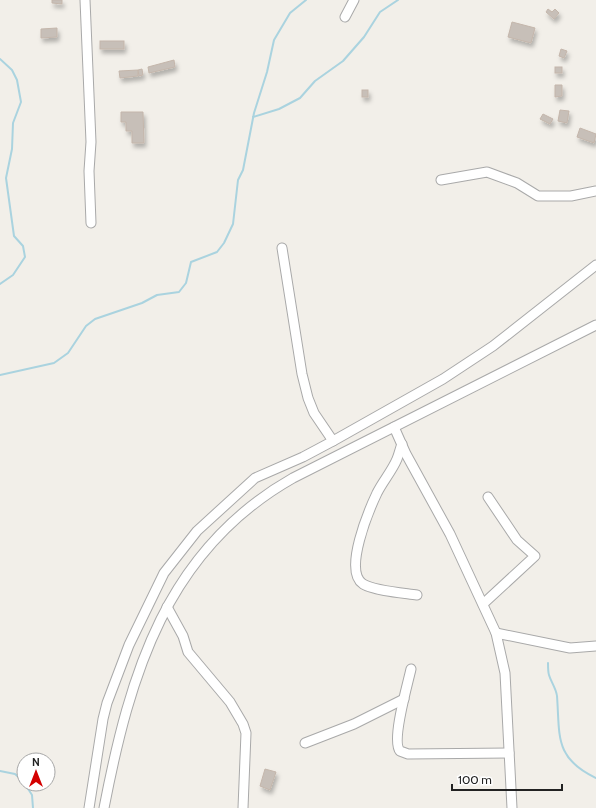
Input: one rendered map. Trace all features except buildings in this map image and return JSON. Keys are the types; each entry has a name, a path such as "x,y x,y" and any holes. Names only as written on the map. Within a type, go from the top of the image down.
{"street":[{"path":"85,0 91,142 89,171 91,223"},
{"path":"345,17 354,0"},
{"path":"440,180 481,172 492,173 517,183 538,196 571,196 596,191"},
{"path":"282,248 302,374 308,398 314,413 333,441"},
{"path":"90,808 97,753 107,703 129,645 150,598 164,573 197,531 255,478 333,441 395,408 493,346 596,265"},
{"path":"104,808 115,748 136,677 148,644 167,607 190,571 216,540 255,503 293,478 596,325"},
{"path":"394,427 450,534 496,633 505,674 512,808"},
{"path":"402,444 398,458 382,484 367,516 358,548 355,571 358,579 369,586 417,595"},
{"path":"483,604 535,556 517,540 488,497"},
{"path":"167,607 183,636 188,652 230,702 244,724 246,740 243,808"},
{"path":"496,633 570,648 596,646"},
{"path":"412,669 404,699 397,746 400,751 404,753 509,753"},
{"path":"305,743 354,724 404,699"}],"waterway":[{"path":"0,375 54,363 68,353 86,326 95,319 142,303 157,295 179,292 186,283 191,262 217,252 224,243 233,224 238,180 243,170 254,113 267,72 274,40 290,13 306,0"},
{"path":"253,117 279,109 300,98 315,81 343,61 364,37 380,12 398,0"},
{"path":"0,59 12,70 17,80 21,102 13,123 12,149 6,178 14,236 23,246 25,257 13,275 0,284"},
{"path":"548,663 549,675 556,690 558,723 562,744 566,754 582,770 596,778"},
{"path":"0,771 16,775"},
{"path":"30,792 32,795 33,808"}]}
